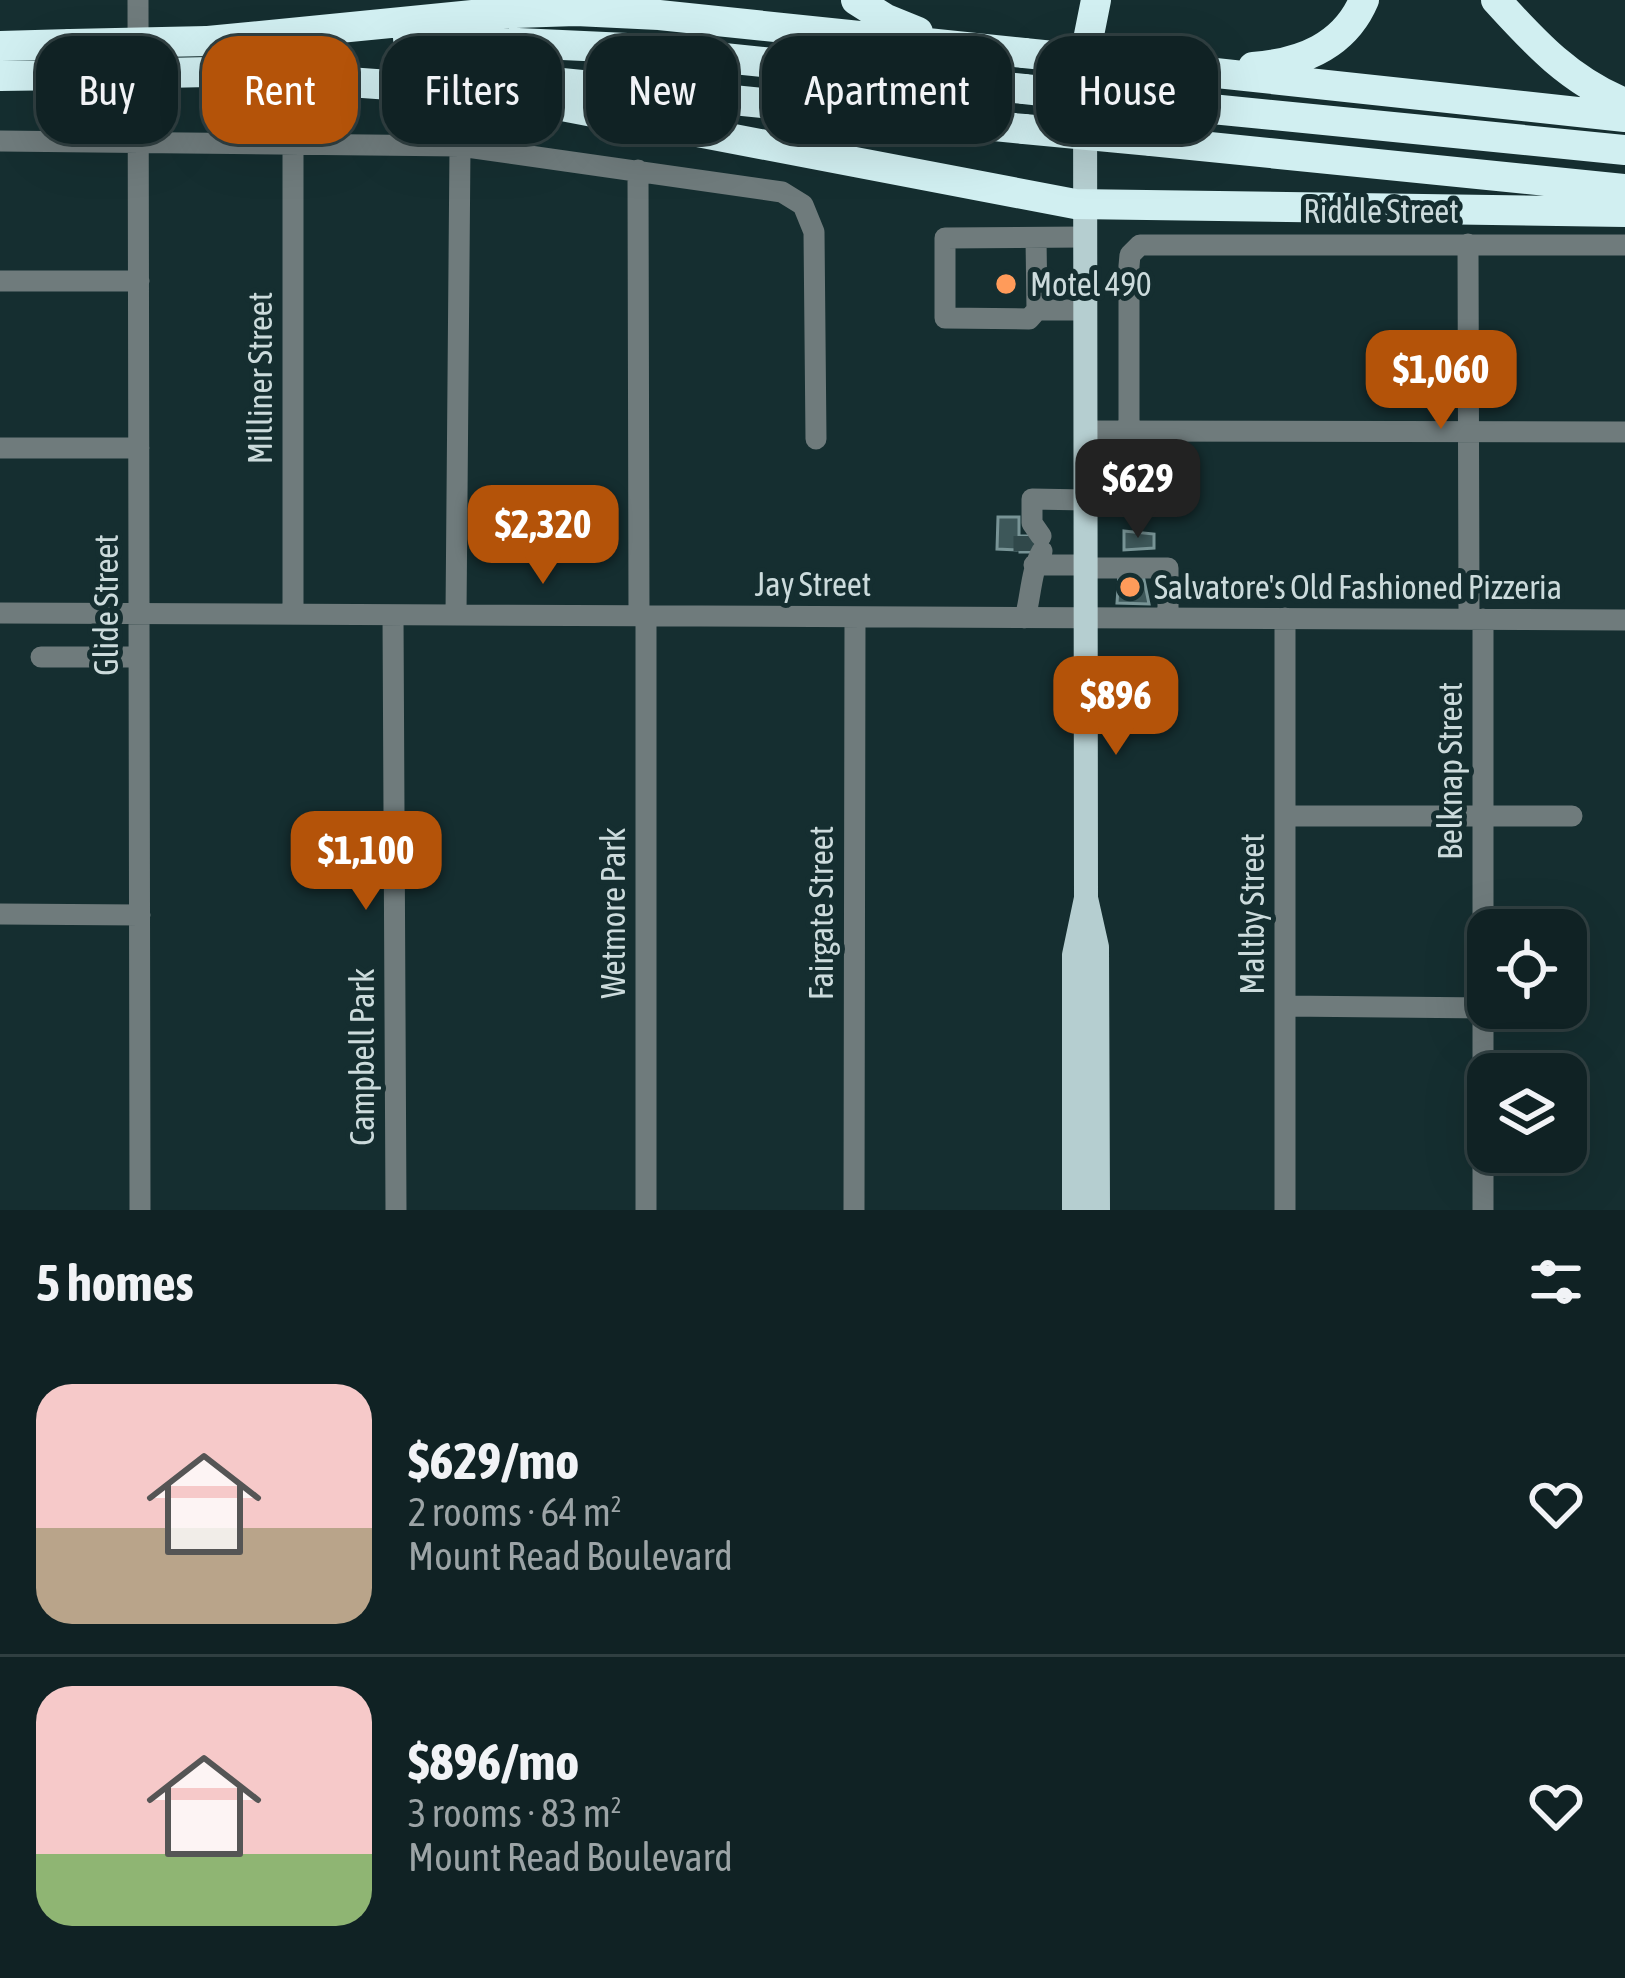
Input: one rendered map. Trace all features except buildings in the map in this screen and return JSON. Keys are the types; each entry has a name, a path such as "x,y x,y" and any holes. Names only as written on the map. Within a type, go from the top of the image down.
{"highway":[{"path":"358,37 623,0"},
{"path":"856,0 919,32 1024,53"},
{"path":"1089,36 1096,0"},
{"path":"1218,68 1299,59 1339,37 1364,0"},
{"path":"1496,0 1564,70 1625,103"},
{"path":"555,11 659,15 1036,54"},
{"path":"358,42 404,38 562,44 1625,150"},
{"path":"0,46 36,53"},
{"path":"0,76 36,68"},
{"path":"358,68 514,77 1625,189"},
{"path":"1218,73 1625,117"},
{"path":"358,76 488,92 1085,205 1625,212"}],"main road":[{"path":"1085,0 1085,36"},
{"path":"1074,1210 1074,955 1086,898 1085,144"},
{"path":"1086,898 1097,947 1098,1210"}],"street":[{"name":"Glide Street","path":"138,0 139,36"},
{"path":"0,141 36,141"},
{"name":"Glide Street","path":"140,144 140,1210"},
{"name":"Milliner Street","path":"293,144 293,614"},
{"path":"358,144 460,146 638,170 776,190 803,205 812,220 815,240 816,439"},
{"path":"456,615 460,146"},
{"name":"Wetmore Park","path":"638,170 646,1210"},
{"path":"1036,238 1037,310 1029,319 945,318 945,238 1085,237"},
{"name":"Riddle Street","path":"1129,430 1129,266 1137,248 1154,242 1625,245"},
{"name":"Belknap Street","path":"1468,244 1484,909"},
{"path":"0,280 139,281"},
{"path":"1037,310 1086,310"},
{"path":"1086,430 1625,432"},
{"path":"1,448 139,448"},
{"path":"1025,617 1035,580 1032,499 1086,500"},
{"path":"1033,544 1086,567 1168,568 1168,618"},
{"name":"Jay Street","path":"0,613 1625,620"},
{"path":"68,614 69,657"},
{"name":"Campbell Park","path":"393,615 396,1210"},
{"name":"Fairgate Street","path":"854,1210 855,617"},
{"name":"Maltby Street","path":"1285,619 1285,1210"},
{"path":"41,657 139,657"},
{"path":"1285,816 1572,816"},
{"path":"0,914 140,915"},
{"path":"1285,1006 1467,1008"},
{"name":"Belknap Street","path":"1483,1210 1486,1029"}],"tunnel":[{"path":"1024,536 1024,551"}],"place":[{"name":"Motel 490","path":"1006,284"},
{"name":"Salvatore's Old Fashioned Pizzeria","path":"1130,587"}]}
